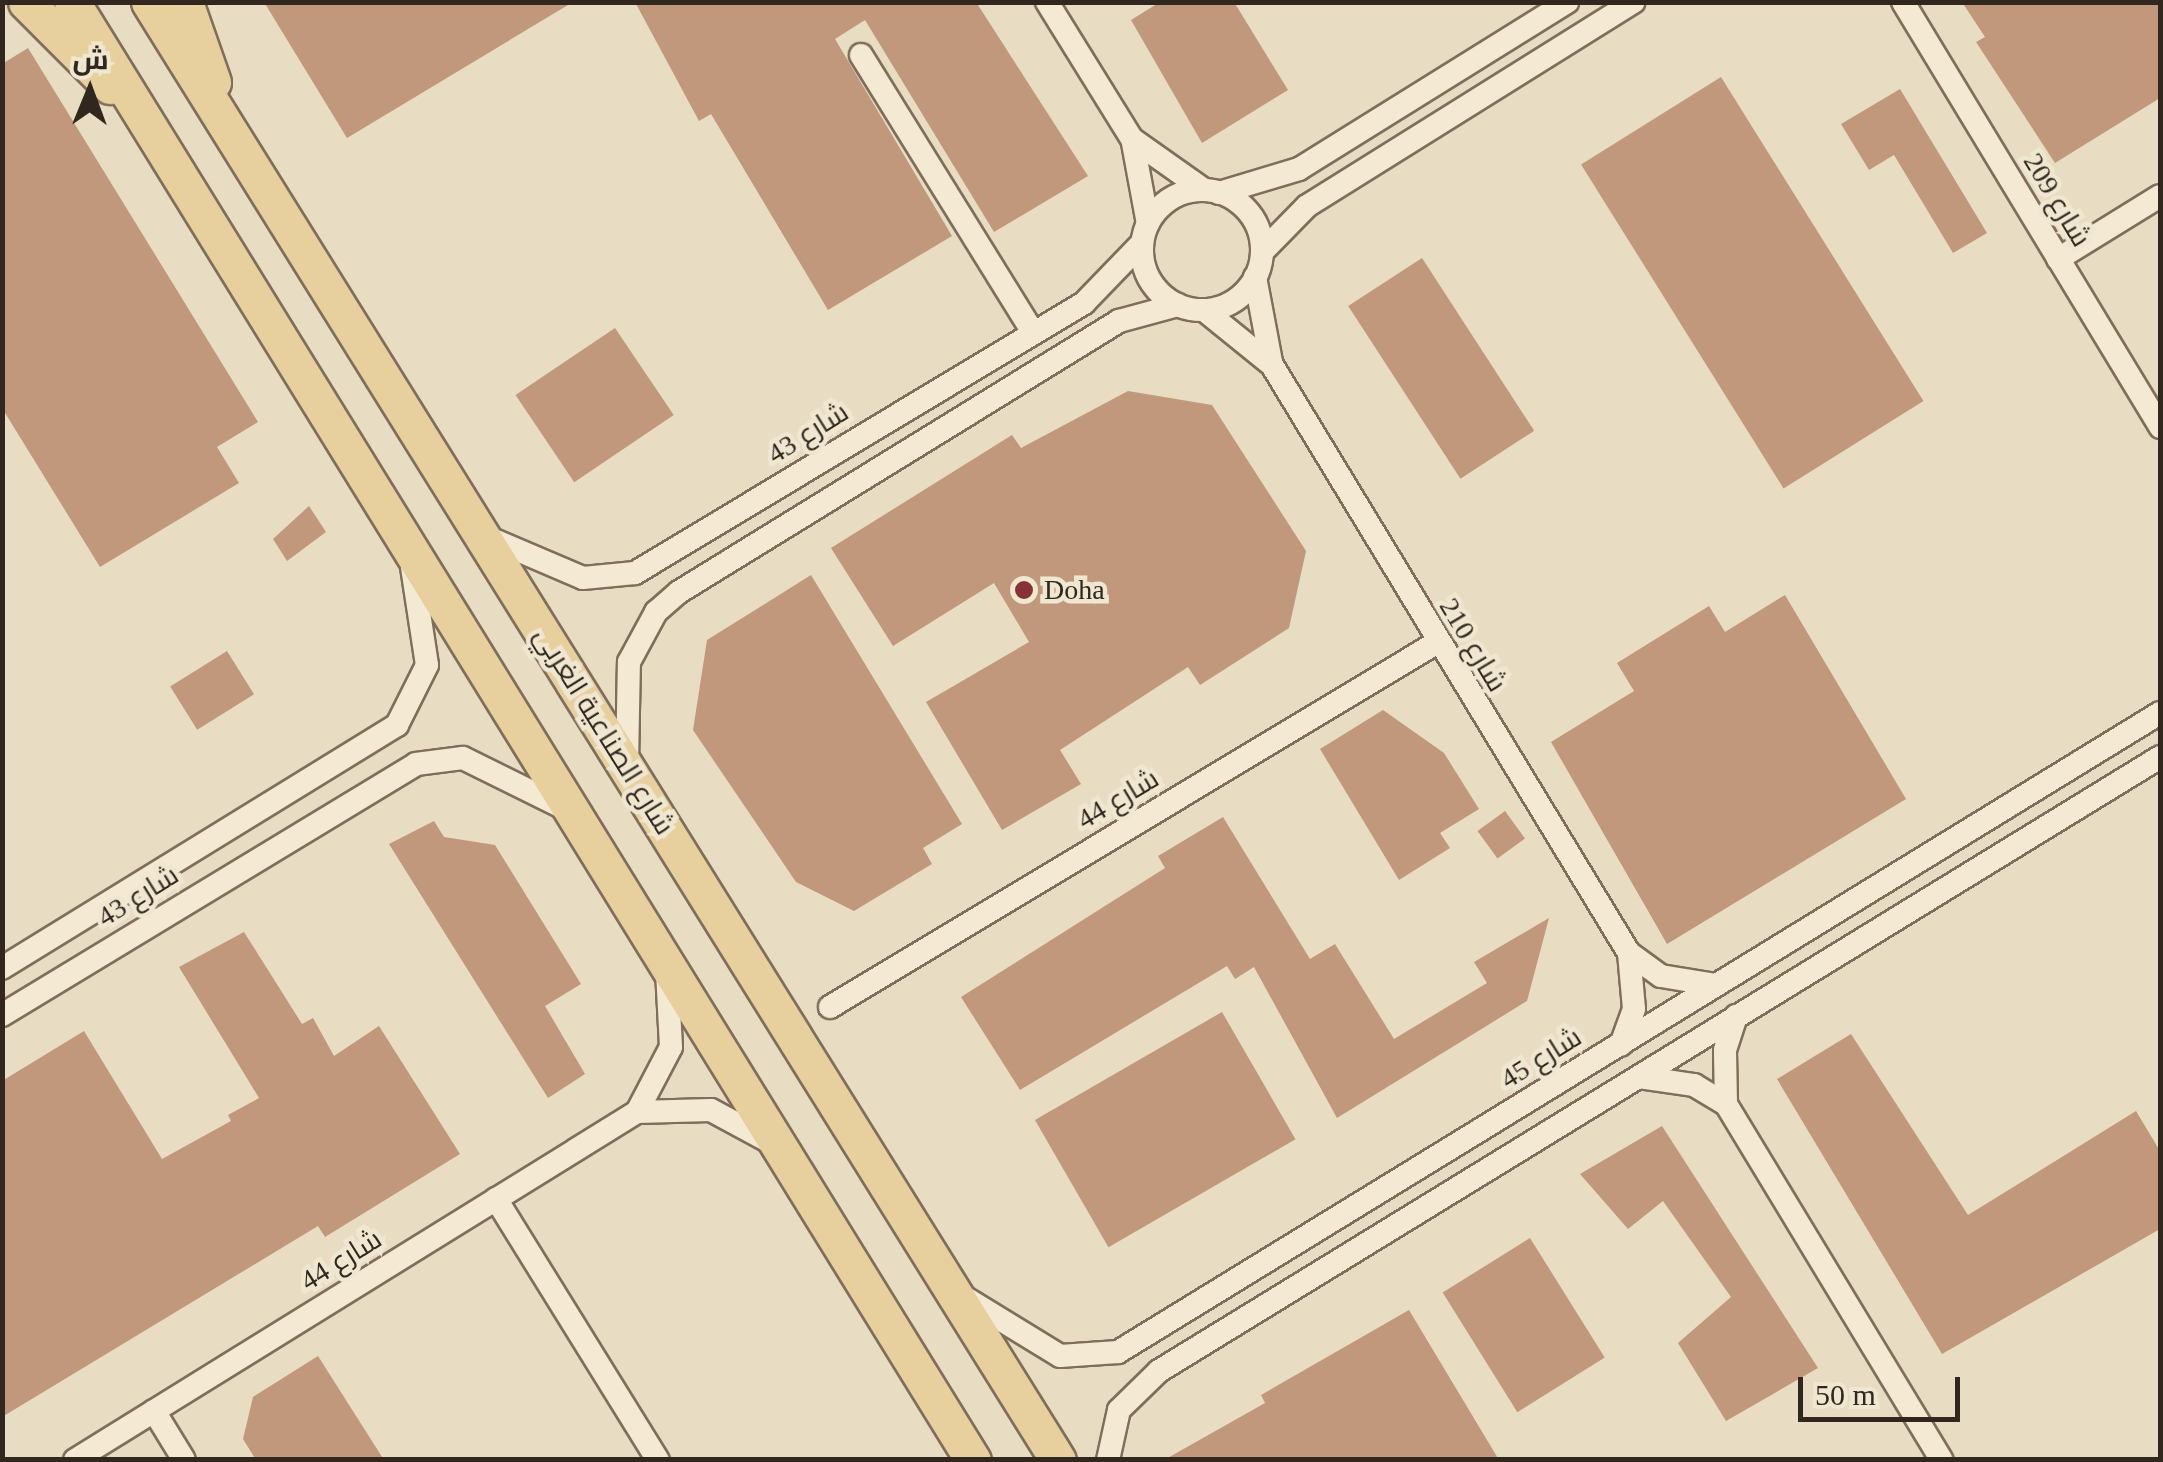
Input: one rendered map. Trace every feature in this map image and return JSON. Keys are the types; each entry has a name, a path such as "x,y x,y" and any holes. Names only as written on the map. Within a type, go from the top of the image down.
{"main road":[{"path":"26,2 138,108"},
{"path":"72,2 408,549 788,1152 973,1460"},
{"name":"شارع الصناعية الغربي","path":"150,2 1058,1460"},
{"path":"185,2 230,135"}],"street":[{"path":"1047,2 1132,139 1154,286 1178,305"},
{"path":"1145,233 1178,195 1212,192 1299,169 1567,2"},
{"path":"1262,252 1307,206 1634,2"},
{"name":"شارع 209","path":"1903,2 2160,427"},
{"path":"861,54 1034,332"},
{"path":"627,766 628,662 656,612 1119,321 1178,305 1204,310 1229,304 1256,277 1262,252 1251,215 1132,139"},
{"path":"2058,259 2160,196"},
{"name":"شارع 43","path":"479,533 558,572 635,574 1102,290 1145,233"},
{"name":"شارع 210","path":"1256,277 1272,365 1436,643 1629,953 1660,976 1718,985"},
{"name":"شارع 210","path":"1204,310 1272,365"},
{"name":"شارع 43","path":"2,968 396,725 427,665 408,549"},
{"name":"شارع 44","path":"830,1007 1436,643"},
{"name":"شارع 45","path":"947,1284 1032,1345 1060,1356 1118,1352 2160,713"},
{"path":"1108,1460 1120,1410 1159,1370 2160,757"},
{"name":"شارع 43","path":"2,1014 416,764 463,758 506,772 574,814"},
{"name":"شارع 210","path":"1620,1045 1634,1009 1629,953"},
{"path":"638,1112 671,1047 666,957"},
{"path":"1736,1016 1723,1068 1726,1104 1942,1460"},
{"path":"1638,1078 1694,1085 1726,1104"},
{"name":"شارع 44","path":"76,1460 638,1112 711,1110 788,1152"},
{"path":"496,1199 658,1460"},
{"path":"154,1411 184,1460"}],"building":[{"path":"264,2 573,2 347,138"},
{"path":"635,2 976,2 1088,176 994,232 865,20 835,39 952,236 828,310 711,114 699,121"},
{"path":"1160,2 1234,2 1288,90 1202,143 1131,20"},
{"path":"1962,2 2160,2 2160,98 2055,163 1976,42 1985,37"},
{"path":"28,48 258,422 217,447 239,483 100,567 2,408 2,64"},
{"path":"1721,77 1923,401 1784,488 1581,164"},
{"path":"1900,89 1987,233 1953,253 1894,155 1869,170 1841,124"},
{"path":"1422,258 1534,431 1460,479 1348,306"},
{"path":"615,328 674,415 574,482 516,395"},
{"path":"1128,391 1212,405 1306,551 1289,628 1200,685 1188,667 1060,750 1081,784 1002,830 926,702 1029,642 994,583 893,646 831,548 1012,435 1021,448"},
{"path":"309,506 326,532 287,561 273,539"},
{"path":"811,575 962,824 923,848 932,864 854,911 796,882 693,730 707,640"},
{"path":"1785,595 1906,799 1667,944 1551,742 1634,691 1617,663 1709,606 1725,632"},
{"path":"227,651 254,694 197,730 170,687"},
{"path":"1383,710 1444,753 1479,809 1440,833 1450,848 1399,880 1320,749"},
{"path":"1505,811 1525,839 1497,858 1477,831"},
{"path":"1223,817 1310,959 1335,944 1394,1039 1487,983 1474,962 1549,918 1527,1001 1337,1118 1254,967 1235,979 1227,966 1020,1090 961,997 1165,868 1158,856"},
{"path":"434,821 444,837 495,845 581,984 545,1006 585,1074 548,1098 389,844"},
{"path":"244,932 302,1024 313,1018 334,1056 379,1026 460,1154 325,1237 318,1226 2,1417 2,1081 84,1031 162,1159 231,1121 228,1115 259,1098 179,967"},
{"path":"1222,1012 1296,1139 1108,1247 1035,1120"},
{"path":"1851,1034 1968,1215 2136,1111 2160,1151 2160,1229 1942,1354 1777,1079"},
{"path":"1662,1126 1818,1368 1726,1421 1678,1343 1731,1297 1663,1201 1628,1229 1580,1174"},
{"path":"1530,1238 1605,1358 1517,1412 1443,1293"},
{"path":"1409,1310 1499,1460 1164,1460 1265,1403 1261,1395"},
{"path":"318,1356 384,1460 256,1460 243,1439 253,1397"}],"place":[{"name":"Doha","path":"1024,590"}]}
